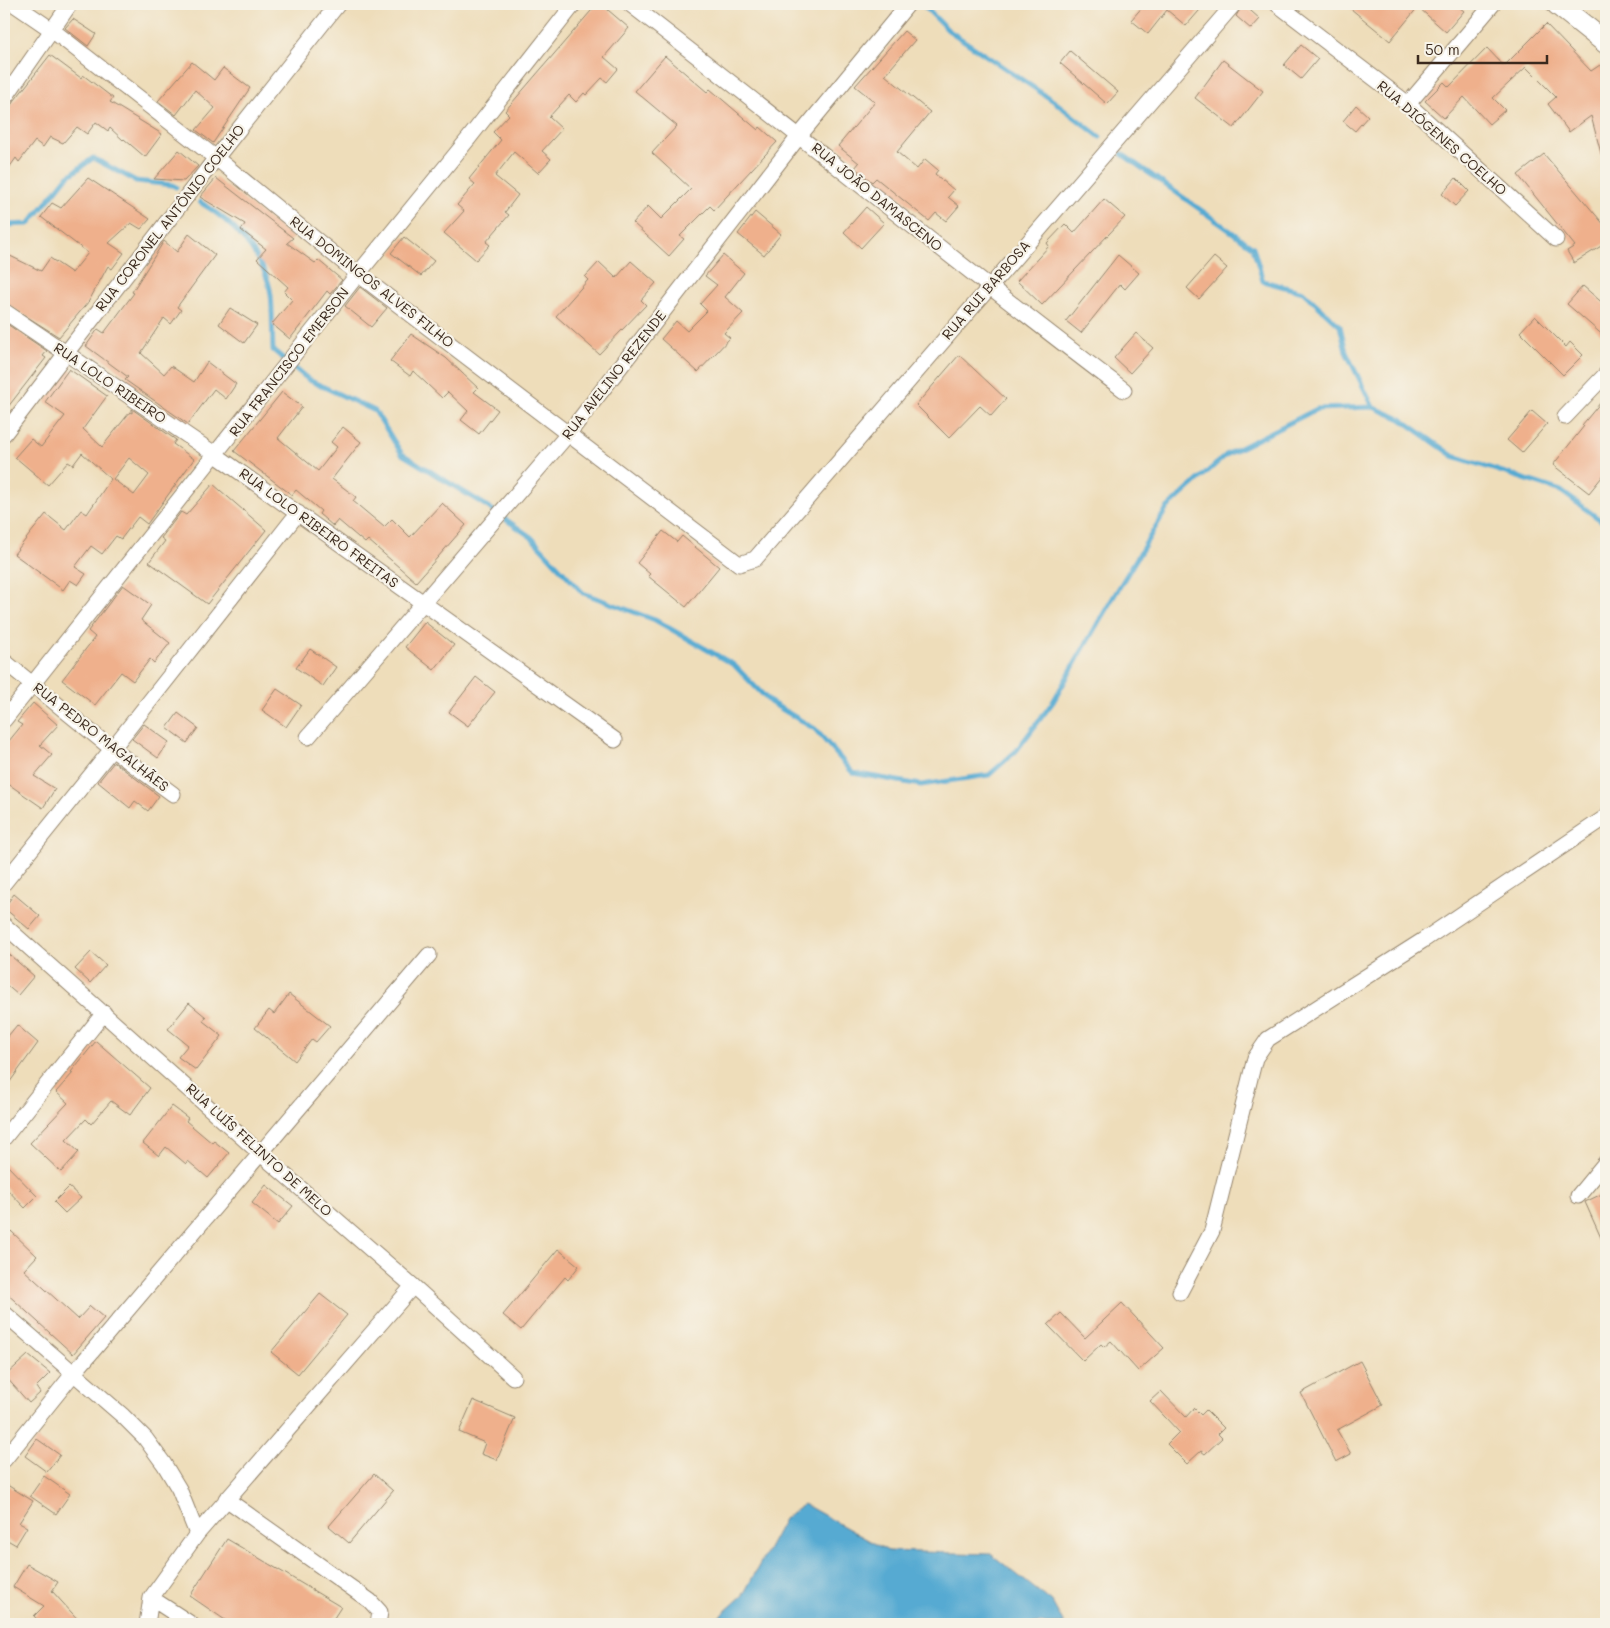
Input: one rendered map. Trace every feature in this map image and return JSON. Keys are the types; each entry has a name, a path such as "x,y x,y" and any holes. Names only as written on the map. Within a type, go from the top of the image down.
{"main road":[{"path":"1557,4 1606,43"}],"street":[{"name":"RUA DOMINGOS ALVES FILHO","path":"14,4 52,30 216,158 358,274 569,433 732,560"},
{"path":"4,99 70,4"},
{"name":"RUA CORONEL ANTÔNIO COELHO","path":"4,434 216,158 338,4"},
{"name":"RUA FRANCISCO EMERSON","path":"4,720 574,4"},
{"name":"RUA JOÃO DAMASCENO","path":"630,4 800,135 988,287 1124,390"},
{"name":"RUA AVELINO REZENDE","path":"308,737 421,602 569,433 800,135 908,4"},
{"name":"RUA RUI BARBOSA","path":"732,560 744,564 755,559 1234,4"},
{"name":"RUA DIÓGENES COELHO","path":"1277,4 1408,104 1556,239"},
{"path":"1408,104 1493,4"},
{"name":"RUA LOLO RIBEIRO","path":"4,311 216,455"},
{"path":"1565,417 1606,374"},
{"name":"RUA LOLO RIBEIRO FREITAS","path":"216,455 615,740"},
{"path":"4,883 298,513"},
{"name":"RUA PEDRO MAGALHÃES","path":"4,661 112,749 174,794"},
{"path":"1180,1292 1212,1231 1235,1131 1255,1058 1260,1048 1268,1039 1422,940 1606,817"},
{"name":"RUA LUÍS FELINTO DE MELO","path":"4,925 262,1155 413,1286 512,1377"},
{"path":"4,1460 73,1374 262,1155 429,955"},
{"path":"4,1138 104,1013"},
{"path":"1578,1196 1606,1162"},
{"path":"147,1624 151,1598 197,1534 413,1286"},
{"path":"4,1313 123,1416 145,1438 164,1464 178,1490 197,1534"},
{"path":"226,1499 370,1601 380,1612 378,1624"},
{"path":"151,1598 191,1624"}],"water":[{"path":"804,1504 888,1551 991,1554 1052,1602 1064,1624 711,1624 743,1595 784,1519"}],"building":[{"path":"597,4 601,4 629,28 604,57 618,69 607,82 602,78 586,95 584,93 576,102 569,95 549,117 562,129 542,151 551,159 538,173 514,152 495,176 518,195 505,212 509,215 486,242 490,245 476,260 444,233 464,211 457,205 475,184 469,179 501,140 493,132 509,115 505,111"},
{"path":"1145,4 1205,4 1186,26 1167,10 1148,34 1131,20"},
{"path":"1243,4 1260,19 1251,29 1236,16"},
{"path":"1345,4 1455,4 1464,11 1446,32 1418,7 1390,41"},
{"path":"73,19 96,34 88,46 65,28"},
{"path":"1546,24 1591,71 1600,65 1606,73 1606,156 1602,157 1591,116 1569,132 1548,104 1556,97 1526,67 1493,98 1505,110 1489,124 1464,97 1444,118 1425,101 1444,82 1449,87 1487,48 1504,66"},
{"path":"904,31 915,40 885,75 930,112 897,152 917,169 925,159 938,170 935,174 954,190 948,197 959,206 946,221 936,213 929,221 876,178 872,182 855,168 859,163 838,146 875,102 855,86"},
{"path":"1301,45 1318,59 1301,79 1284,65"},
{"path":"1070,51 1118,92 1107,104 1060,63"},
{"path":"50,55 81,78 83,75 113,98 110,102 162,134 145,157 110,128 108,131 96,122 87,134 77,127 63,143 50,137 43,147 35,141 19,162 16,158 4,175 4,114"},
{"path":"665,56 707,92 710,89 758,130 760,127 777,142 714,210 710,206 680,236 684,239 669,256 633,223 648,206 661,219 691,189 652,153 677,126 635,91"},
{"path":"1223,60 1263,91 1234,128 1195,98"},
{"path":"192,62 214,80 223,68 250,88 213,143 196,130 215,108 195,90 176,115 158,101"},
{"path":"1356,105 1368,116 1355,131 1343,121"},
{"path":"179,150 198,166 184,181 154,179"},
{"path":"1544,154 1606,227 1606,243 1574,263 1567,251 1575,246 1518,175"},
{"path":"88,178 150,219 141,229 131,223 109,243 124,253 112,269 108,266 89,301 59,337 4,302 4,253 41,271 50,258 72,273 88,253 41,217 52,203 61,208"},
{"path":"216,178 293,238 287,243 315,263 318,260 342,280 330,294 327,291 290,339 272,324 292,300 284,292 288,287 257,259 266,249 241,230 245,224 200,197"},
{"path":"1456,178 1469,191 1455,206 1442,194"},
{"path":"1104,199 1125,217 1042,305 1017,281 1049,246 1047,243 1065,224 1074,233"},
{"path":"866,207 884,223 861,248 844,232"},
{"path":"755,212 781,234 764,255 738,234"},
{"path":"189,234 215,255 177,307 181,310 171,324 164,318 141,353 164,374 171,366 194,382 207,362 236,384 226,399 214,389 188,424 125,380 128,377 86,346 98,329 104,333 134,293 132,292 164,241 177,252"},
{"path":"404,237 434,261 421,276 391,253"},
{"path":"723,255 744,273 725,297 743,313 724,333 730,338 698,372 661,339 676,321 687,331 707,311 700,304 717,285 705,276"},
{"path":"1118,255 1139,273 1125,289 1120,284 1081,333 1066,321"},
{"path":"1214,257 1227,268 1199,299 1187,288"},
{"path":"631,261 656,283 641,300 646,305 599,354 556,316 588,280 585,277 599,262 616,278"},
{"path":"1583,286 1606,306 1606,338 1567,304"},
{"path":"360,287 387,308 371,327 345,306"},
{"path":"230,308 257,325 244,343 219,324"},
{"path":"1535,316 1566,347 1570,342 1583,355 1563,375 1520,332"},
{"path":"4,322 47,351 43,356 46,358 4,412"},
{"path":"1136,333 1153,348 1130,373 1114,358"},
{"path":"411,334 446,358 478,388 474,392 498,410 479,434 461,420 468,411 448,392 442,398 413,371 410,376 390,361"},
{"path":"959,355 1006,399 991,416 980,406 949,438 916,405"},
{"path":"69,369 107,396 83,429 102,447 130,412 132,413 132,409 176,440 173,444 194,459 147,524 138,517 121,539 116,536 102,554 91,546 75,567 86,574 78,585 70,580 63,590 14,554 46,514 66,530 81,510 87,514 111,479 82,453 73,465 68,462 48,485 15,457 31,439 41,447 65,416 45,402","holes":["129,458 149,475 134,495 113,479"]},
{"path":"282,392 302,407 278,438 318,471 337,447 331,442 343,427 361,442 332,479 356,497 353,501 384,527 392,519 410,537 442,503 466,525 416,582 368,540 365,543 338,520 333,526 319,514 321,511 296,490 292,495 234,451"},
{"path":"1606,396 1606,472 1589,493 1553,465"},
{"path":"1532,411 1547,424 1522,453 1507,440"},
{"path":"213,484 266,530 207,604 149,562 165,541 161,538 181,512 186,515"},
{"path":"663,531 677,542 682,536 719,567 686,607 648,576 650,574 637,563"},
{"path":"123,585 151,605 141,620 170,643 154,663 150,659 133,681 121,672 95,705 62,680 95,637 88,631"},
{"path":"425,622 454,645 434,670 405,647"},
{"path":"310,649 336,667 323,686 296,668"},
{"path":"476,677 495,692 468,726 449,712"},
{"path":"277,689 301,705 286,727 262,710"},
{"path":"33,703 58,725 40,745 52,755 34,776 55,789 43,808 4,781 4,747 22,725 17,722"},
{"path":"178,713 198,728 187,743 167,728"},
{"path":"144,724 169,742 158,758 132,739"},
{"path":"114,762 159,796 148,811 135,801 130,808 98,782"},
{"path":"14,894 40,916 29,929 4,908"},
{"path":"4,950 34,976 18,995 4,983"},
{"path":"91,952 106,965 90,983 75,969"},
{"path":"289,994 330,1026 316,1042 312,1039 295,1061 255,1028 269,1010 274,1014"},
{"path":"189,1003 206,1017 203,1021 222,1036 196,1070 178,1057 188,1045 168,1029"},
{"path":"17,1025 38,1043 4,1090 4,1041"},
{"path":"96,1041 150,1088 130,1115 111,1101 91,1124 86,1119 66,1140 79,1152 61,1172 30,1143 68,1103 56,1092 73,1073 71,1072"},
{"path":"172,1106 188,1118 186,1121 212,1143 214,1141 229,1153 208,1178 188,1161 186,1164 166,1147 159,1156 143,1143"},
{"path":"4,1162 37,1196 25,1208 4,1186"},
{"path":"266,1185 293,1206 278,1224 252,1203"},
{"path":"69,1187 81,1198 65,1213 54,1202"},
{"path":"1606,1192 1606,1249 1585,1202"},
{"path":"11,1231 37,1256 24,1270 78,1319 90,1306 104,1318 73,1354 4,1291 4,1238"},
{"path":"558,1249 579,1266 568,1280 565,1277 521,1330 503,1315"},
{"path":"320,1294 347,1315 298,1374 271,1352"},
{"path":"1122,1303 1164,1348 1138,1371 1111,1341 1104,1347 1101,1344 1083,1361 1048,1325 1061,1313 1085,1338"},
{"path":"28,1355 50,1373 36,1387 40,1393 29,1403 5,1376"},
{"path":"1360,1361 1383,1405 1337,1430 1351,1454 1336,1462 1301,1393"},
{"path":"1161,1391 1186,1417 1194,1408 1201,1415 1206,1410 1224,1428 1218,1434 1222,1438 1205,1454 1201,1451 1187,1464 1167,1444 1179,1432 1150,1401"},
{"path":"473,1400 515,1418 497,1460 481,1454 485,1443 459,1432"},
{"path":"37,1439 60,1455 47,1472 25,1456"},
{"path":"374,1474 393,1491 349,1543 329,1526"},
{"path":"44,1476 70,1494 56,1514 30,1496"},
{"path":"4,1483 33,1501 19,1523 27,1527 16,1545 4,1538"},
{"path":"227,1539 341,1607 330,1624 231,1624 190,1596"},
{"path":"27,1564 58,1582 52,1591 82,1624 41,1624 34,1616 44,1606 13,1587"}],"waterway":[{"path":"922,4 948,30 1055,102 1100,137"},
{"path":"1122,154 1253,247 1263,281 1303,292 1340,326 1346,352 1373,407 1401,419 1453,456 1561,491 1606,524"},
{"path":"4,225 29,224 66,178 93,158 136,181 176,187"},
{"path":"200,202 224,219 246,241 255,254 268,281 271,295 273,350 309,380 375,411 402,454 485,505 531,537 583,593 655,620 734,665 770,702 815,729 853,773 921,785 989,775 1016,751 1053,702 1167,508 1226,455 1317,409 1373,407"}]}
